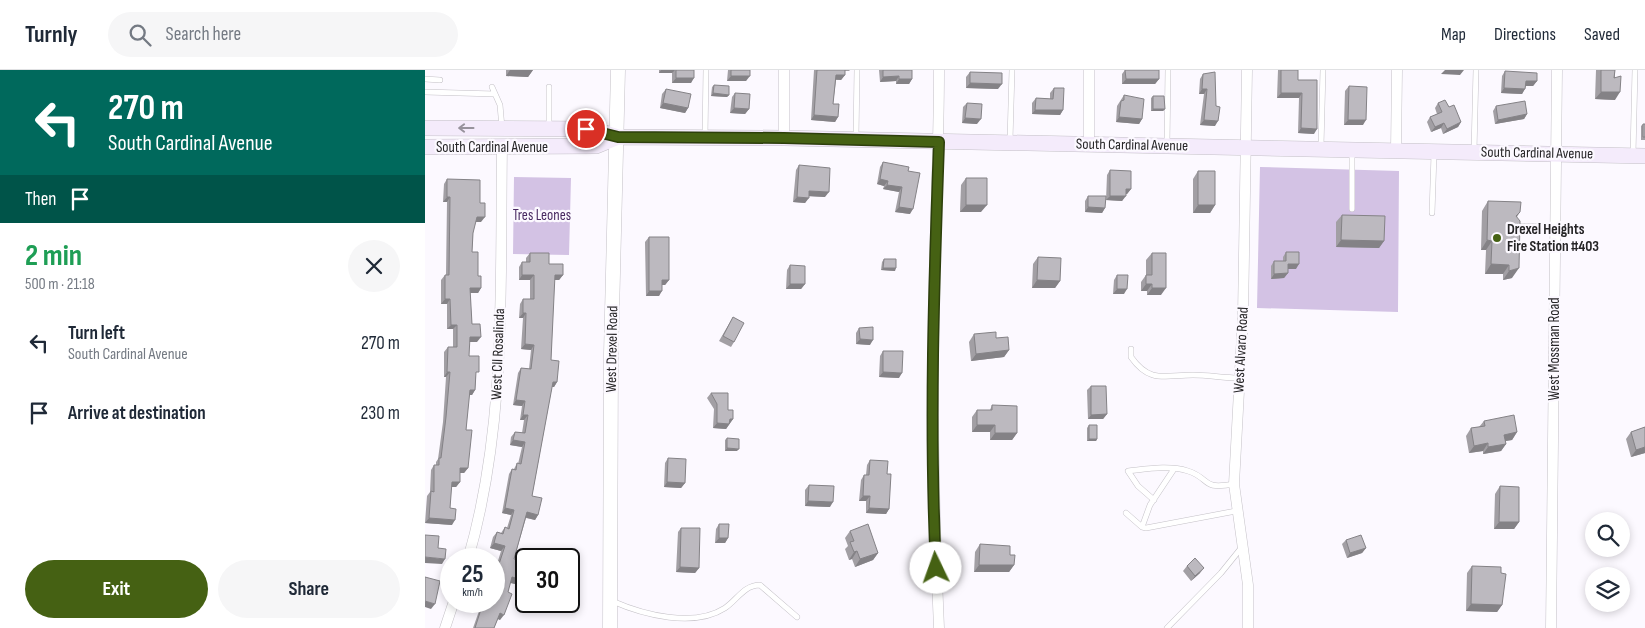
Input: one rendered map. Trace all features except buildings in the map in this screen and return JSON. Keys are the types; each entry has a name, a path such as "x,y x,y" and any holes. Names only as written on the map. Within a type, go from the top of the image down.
{"main road":[{"name":"South Cardinal Avenue","path":"432,128 592,129 618,137 784,138 1639,155"},
{"name":"South Cardinal Avenue","path":"431,147 595,146 618,137"}],"street":[{"name":"West Drexel Road","path":"610,628 611,354 618,137 618,70"},
{"path":"784,138 785,70"},
{"path":"939,70 939,142 934,301 933,509 939,628"},
{"path":"1089,70 1089,144"},
{"name":"West Alvaro Road","path":"1247,70 1240,378 1234,484 1236,511 1248,585 1248,628"},
{"path":"1396,150 1397,70"},
{"name":"West Mossman Road","path":"1551,628 1557,70"},
{"name":"West Cll Rosalinda","path":"471,548 487,484 499,374 502,146"},
{"path":"445,628 451,613"}],"lane":[{"path":"705,137 706,70"},
{"path":"856,140 857,70"},
{"path":"1010,143 1011,70"},
{"path":"1167,146 1168,70"},
{"path":"1321,149 1323,70"},
{"path":"1474,152 1476,70"},
{"path":"1635,70 1639,155"},
{"path":"425,80 440,80"},
{"path":"492,87 500,105 502,128"},
{"path":"549,88 549,129"},
{"path":"425,92 495,94"},
{"path":"431,147 432,128"},
{"path":"1351,209 1352,150"},
{"path":"1432,213 1434,151"},
{"path":"1514,226 1555,227"},
{"path":"1131,349 1131,358 1136,364 1156,377 1195,375 1240,378"},
{"path":"1142,528 1154,500 1174,469"},
{"path":"1154,500 1138,486 1128,471 1174,469 1189,471 1211,486 1234,484"},
{"path":"1142,528 1236,511"},
{"path":"1125,513 1142,528"},
{"path":"1167,628 1221,573 1242,546"},
{"path":"610,600 635,611 661,618 679,618 717,613 727,607 747,588 760,585 797,617"}],"green space":[{"path":"1260,167 1399,171 1398,312 1257,308"},
{"name":"Tres Leones","path":"514,177 571,178 569,255 513,254"}],"place":[{"name":"Drexel Heights Fire Station #403","path":"1497,238"}],"route":[{"path":"586,129 618,137 784,138 939,142 934,301 933,509 936,568"}]}
